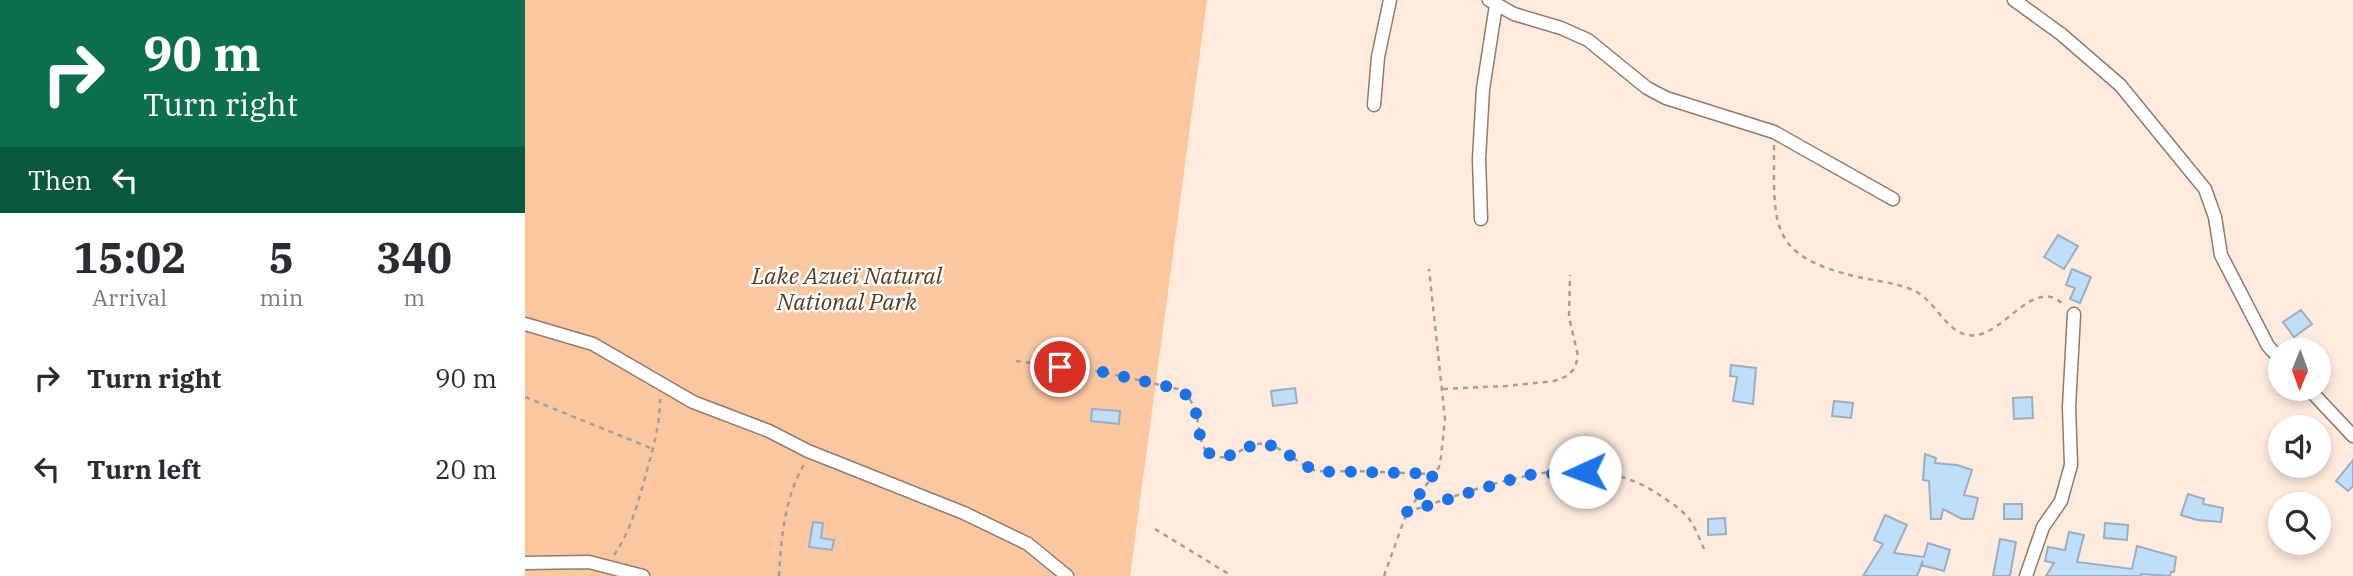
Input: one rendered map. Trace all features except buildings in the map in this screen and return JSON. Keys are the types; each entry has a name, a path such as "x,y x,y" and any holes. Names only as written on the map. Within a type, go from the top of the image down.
{"street":[{"path":"1374,105 1378,57 1390,0"},
{"path":"2014,0 2061,34 2120,85 2204,189 2215,217 2221,255 2268,346"},
{"path":"1481,219 1479,159 1483,89 1493,3 1588,40 1647,88 1667,98 1774,132 1893,199"},
{"path":"2027,576 2043,527 2061,501 2071,465 2069,407 2074,314"},
{"path":"525,324 593,344 693,402 769,431 811,453 964,513 1028,544 1067,576"},
{"path":"2320,401 2353,436"},
{"path":"525,563 589,562 604,571 643,576"}],"path":[{"path":"1774,132 1774,204 1778,227 1788,244 1810,262 1840,273 1913,290 1928,299 1952,327 1966,335 1981,335 1992,330 2030,300 2046,297 2059,299 2074,314"},
{"path":"1384,576 1407,512 1434,474 1441,457 1445,419 1429,269"},
{"path":"1443,389 1506,386 1567,376 1575,368 1578,356 1570,317 1570,275"},
{"path":"1016,361 1103,372 1178,389 1193,403 1203,447 1208,453 1218,457 1228,457 1253,445 1265,444 1314,469 1434,474"},
{"path":"604,571 619,548 636,512 660,419 660,382"},
{"path":"525,397 653,449"},
{"path":"779,576 781,534 798,473 811,453"},
{"path":"1407,512 1526,475 1602,472 1630,479 1652,489 1677,507 1689,518 1705,549"},
{"path":"1155,529 1232,576"}],"green space":[{"name":"Lake Azueï Natural National Park","path":"525,0 1207,0 1130,576 525,576"}],"route":[{"path":"1060,367 1103,372 1178,389 1193,403 1203,447 1208,453 1218,457 1228,457 1253,445 1265,444 1321,471 1434,474 1407,512 1526,475 1585,472"}]}
